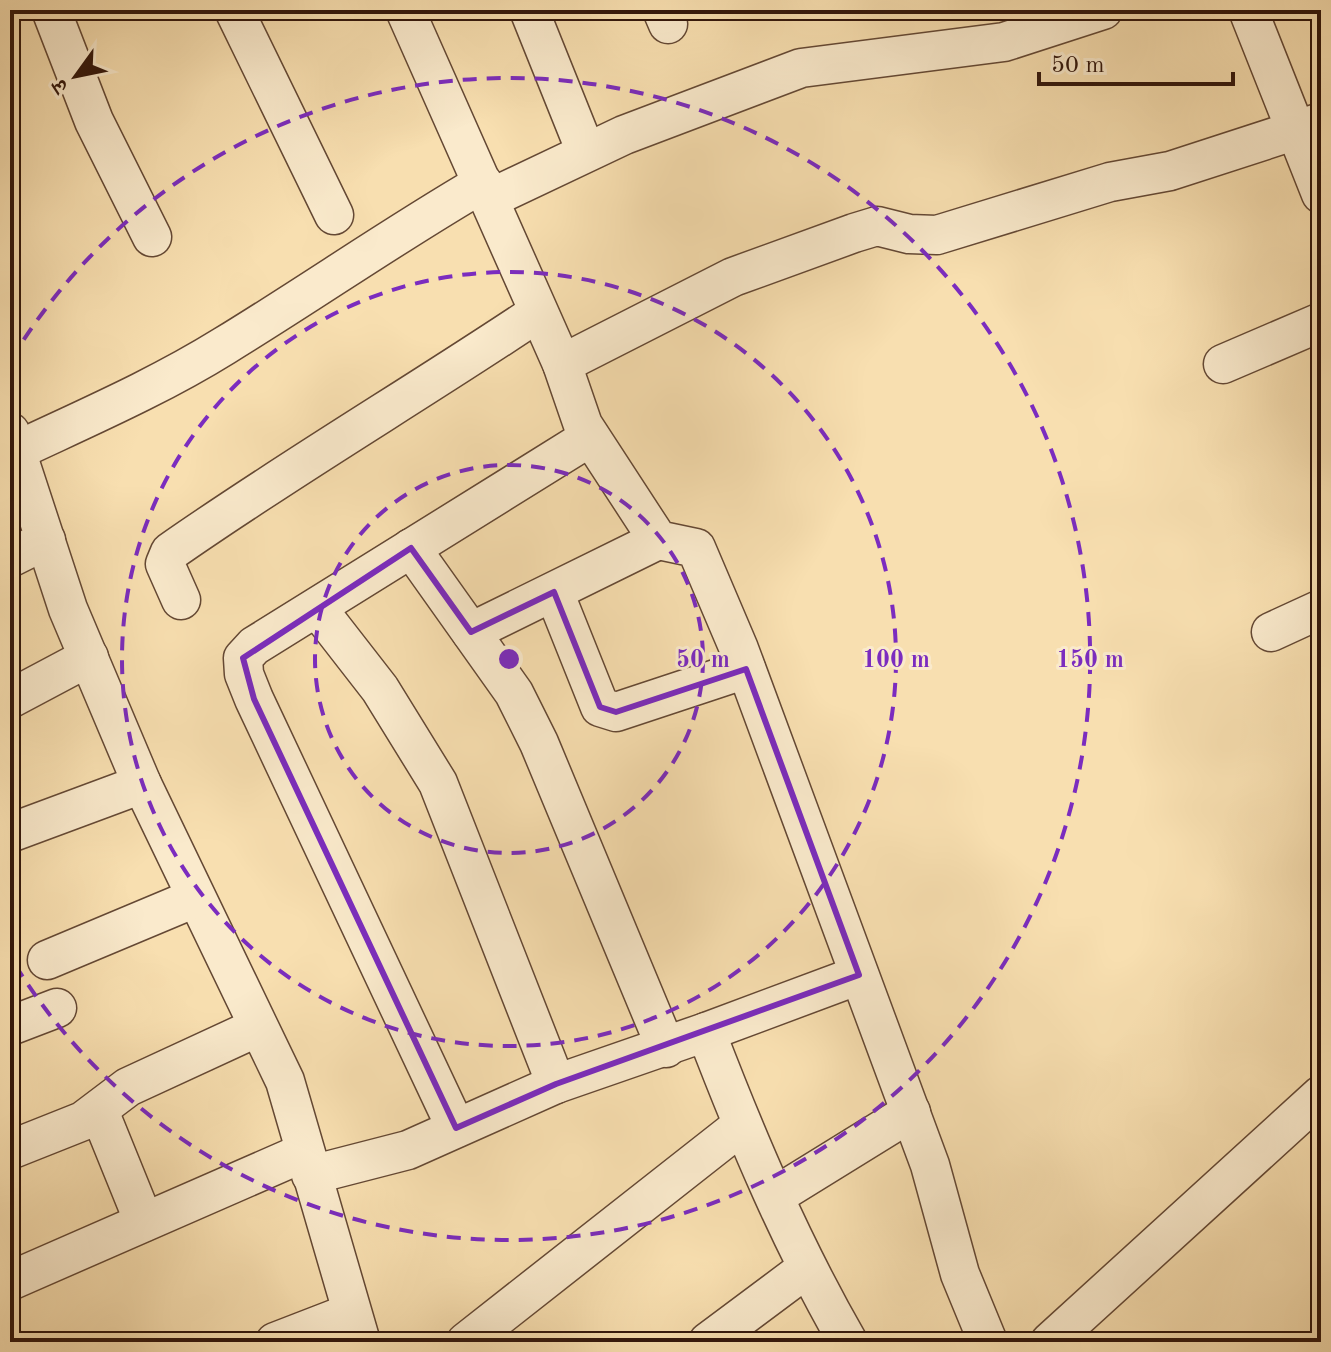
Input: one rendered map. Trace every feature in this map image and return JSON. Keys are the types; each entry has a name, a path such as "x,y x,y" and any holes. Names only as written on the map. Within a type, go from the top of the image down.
{"street":[{"path":"51,10 94,121 152,237"},
{"path":"234,10 334,215"},
{"path":"405,10 562,364 590,437 658,540"},
{"path":"529,10 586,152"},
{"path":"275,1342 355,1328 285,1081 142,784 89,657 13,442 129,398 223,347 387,239 487,191 801,68 1004,42 1103,10"},
{"path":"1248,10 1308,127 1321,194"},
{"path":"562,364 733,277 877,226 909,234 937,235 1308,127"},
{"path":"181,600 165,564 170,552 270,482 366,427 537,313"},
{"path":"1223,364 1321,322"},
{"path":"456,1128 244,674 243,658 254,646 590,437"},
{"path":"10,558 46,540"},
{"path":"471,632 658,540 696,548 746,669 911,1112 930,1165 960,1274 988,1342"},
{"path":"411,548 514,693 539,743 666,1048"},
{"path":"554,592 600,707 616,712 746,669"},
{"path":"317,608 380,689 438,783 556,1084"},
{"path":"1271,632 1321,609"},
{"path":"10,699 89,657"},
{"path":"10,833 142,784"},
{"path":"47,960 195,898"},
{"path":"10,1281 144,1222 308,1164 408,1150 556,1084 666,1048 859,975"},
{"path":"10,1026 57,1008"},
{"path":"10,1150 83,1121 128,1087 258,1027"},
{"path":"706,1032 742,1125 807,1268 848,1342"},
{"path":"1050,1342 1321,1095"},
{"path":"99,1111 144,1222"},
{"path":"775,1196 911,1112"},
{"path":"466,1342 742,1125"},
{"path":"708,1342 807,1268"}],"highlighted area":[{"path":"411,548 471,632 554,592 600,707 616,712 746,669 859,975 556,1084 456,1128 254,699 243,658"}]}
